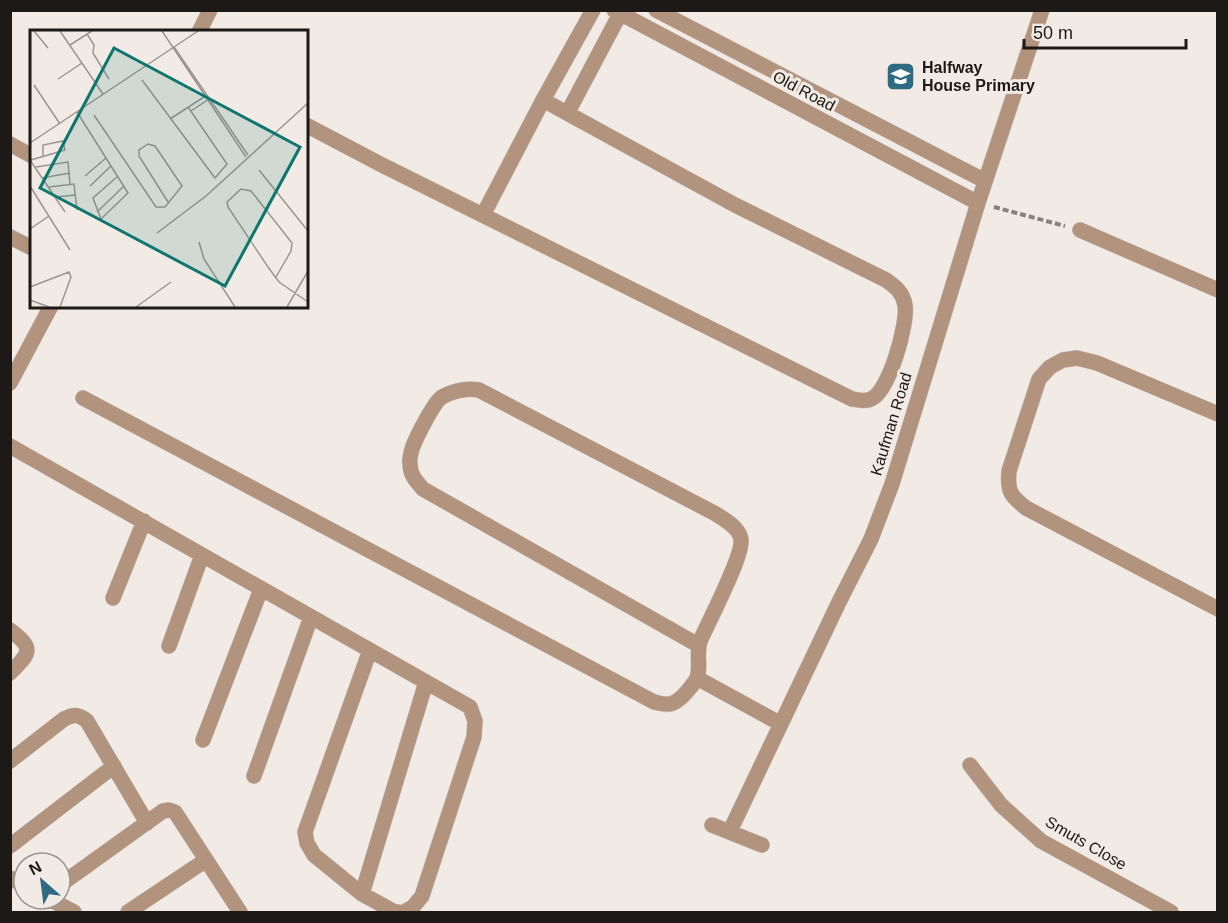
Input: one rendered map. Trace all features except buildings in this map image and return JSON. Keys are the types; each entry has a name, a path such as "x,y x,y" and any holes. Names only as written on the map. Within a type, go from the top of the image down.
{"street":[{"path":"200,30 210,10"},
{"path":"483,215 592,10"},
{"name":"Old Road","path":"656,10 986,181"},
{"name":"Kaufman Road","path":"730,831 871,538 892,484 978,203 1042,10"},
{"path":"568,112 619,12"},
{"name":"Old Road","path":"619,12 978,203"},
{"path":"308,126 852,399 866,400 877,395 891,371 902,337 906,317 905,305 899,290 886,280 735,205 543,100"},
{"path":"10,144 30,155"},
{"path":"1080,230 1218,290"},
{"path":"10,237 30,247"},
{"path":"10,383 50,308"},
{"path":"1218,414 1097,363 1077,358 1063,360 1050,367 1039,379 1009,471 1007,485 1012,497 1026,508 1218,609"},
{"path":"83,398 654,702 672,703 681,697 698,678 698,645 738,558 742,542 741,536 732,525 716,514 479,390 468,389 443,396 437,402 413,446 410,456 413,478 423,489 698,645"},
{"path":"10,446 470,707 475,721 474,737 422,896 413,907 404,912"},
{"path":"113,598 144,521"},
{"path":"169,646 202,555"},
{"path":"203,740 261,589"},
{"path":"254,776 311,617"},
{"path":"10,630 22,639 27,652 25,658 10,673"},
{"path":"370,650 305,832 307,843 314,855 362,894 398,912"},
{"path":"698,678 781,724"},
{"path":"362,894 426,682"},
{"path":"10,761 64,720 73,715 80,715 87,721 147,823"},
{"name":"Smuts Close","path":"970,765 1001,805 1041,841 1171,912"},
{"path":"10,846 114,766"},
{"path":"72,876 163,812 170,810 175,812 240,912"},
{"path":"712,825 762,845"},
{"path":"128,912 206,860"}],"path":[{"path":"978,203 1080,230"}],"place":[{"name":"Halfway House Primary","path":"901,76"}]}
